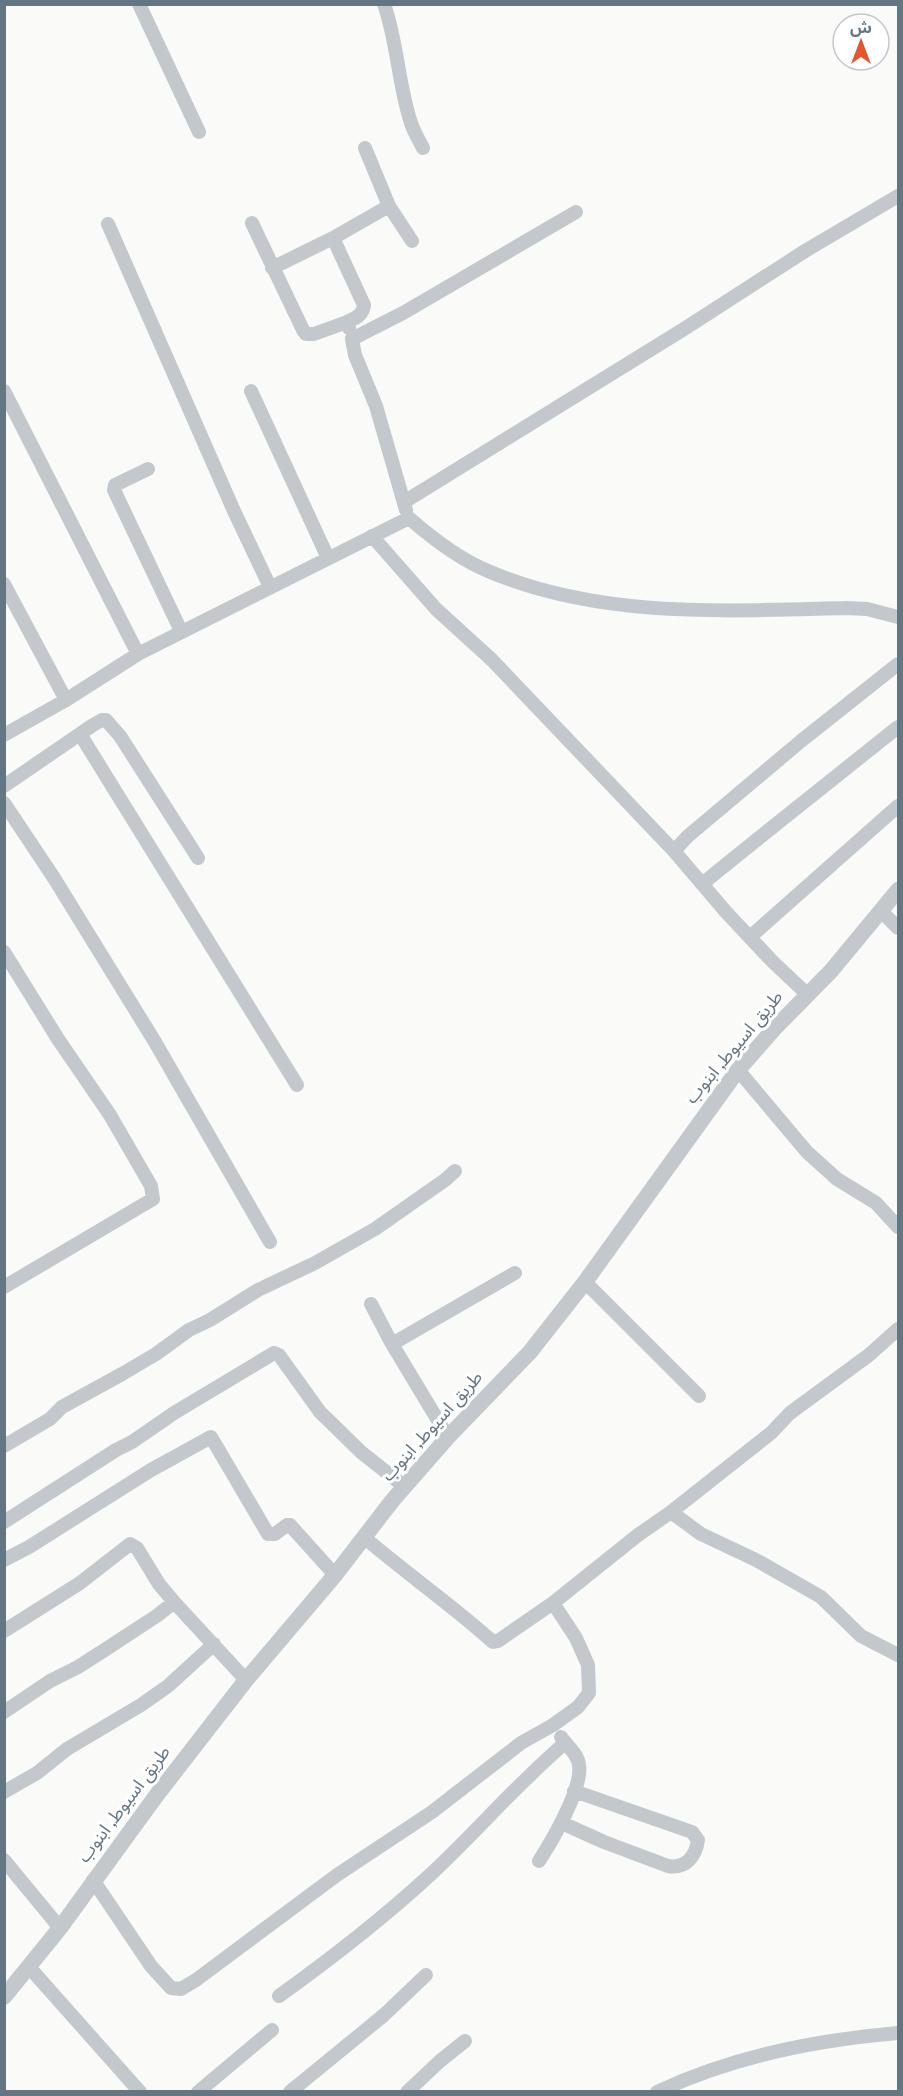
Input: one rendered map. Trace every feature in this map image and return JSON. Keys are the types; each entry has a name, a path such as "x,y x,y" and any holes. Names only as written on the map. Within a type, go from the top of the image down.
{"street":[{"path":"127,4 139,4 199,132"},
{"path":"384,4 394,37 405,103 412,126 423,148"},
{"path":"365,148 389,207 412,241"},
{"path":"404,502 684,329 805,251 898,196"},
{"path":"273,268 389,207"},
{"path":"352,339 403,313 576,212"},
{"path":"252,222 306,334 315,334 346,322 359,316 363,310 364,304 333,238"},
{"path":"108,224 234,511 270,587"},
{"path":"346,322 355,355 376,405 409,518 452,552 487,571 575,598 621,605 696,610 856,608 898,617"},
{"path":"4,391 138,654"},
{"path":"251,391 328,558"},
{"path":"148,469 115,484 114,490 181,631"},
{"path":"4,735 66,700 138,654 409,518"},
{"path":"372,536 436,609 492,660 674,851 773,962 807,994"},
{"path":"4,585 66,700"},
{"path":"674,851 688,836 801,741 898,664"},
{"path":"4,786 102,720 109,722 198,858"},
{"path":"702,884 898,727"},
{"path":"80,734 297,1084"},
{"path":"4,803 54,878 154,1042 270,1242"},
{"path":"750,937 898,806"},
{"name":"طريق اسيوط, ابنوب","path":"4,1997 60,1928 156,1796 246,1680 335,1575 392,1501 448,1437 530,1352 585,1282 738,1070 831,971 898,890"},
{"path":"881,911 898,928"},
{"path":"4,952 58,1039 110,1115 142,1169 153,1193 153,1198 4,1287"},
{"path":"738,1070 807,1152 837,1179 876,1203 898,1227"},
{"path":"4,1446 50,1419 62,1407 156,1354 189,1330 210,1320 258,1290 315,1263 375,1229 455,1171"},
{"path":"392,1344 515,1273"},
{"path":"585,1282 699,1396"},
{"path":"370,1304 448,1437"},
{"path":"365,1538 493,1642 498,1641 553,1603 671,1512 762,1440 790,1413 869,1356 898,1329"},
{"path":"4,1522 174,1413 274,1353 279,1355 320,1412 361,1452 405,1487"},
{"path":"4,1560 151,1470 211,1437 268,1534 275,1534 290,1526 335,1575"},
{"path":"671,1512 701,1534 756,1560 821,1597 861,1636 898,1655"},
{"path":"4,1631 80,1583 130,1544 137,1548 159,1584 174,1602 246,1680"},
{"path":"4,1712 50,1681 103,1651 174,1602"},
{"path":"93,1880 151,1966 171,1988 181,1989 196,1980 337,1875 432,1812 521,1743 553,1725 585,1700 590,1682 588,1665 576,1638 553,1603"},
{"path":"4,1792 37,1773 67,1749 159,1693 214,1644"},
{"path":"539,1861 562,1823 579,1776 580,1766 577,1758 553,1725"},
{"path":"279,1996 337,1955 429,1876 514,1789 565,1743"},
{"path":"562,1823 604,1842 668,1866 680,1866 687,1862 697,1847 698,1840 692,1832 574,1791"},
{"path":"4,1860 60,1928"},
{"path":"29,1967 140,2091"},
{"path":"290,2091 384,2015 426,1975"},
{"path":"198,2091 272,2030"},
{"path":"657,2091 707,2070 749,2057 826,2041 898,2033"},
{"path":"407,2091 465,2041"}]}
